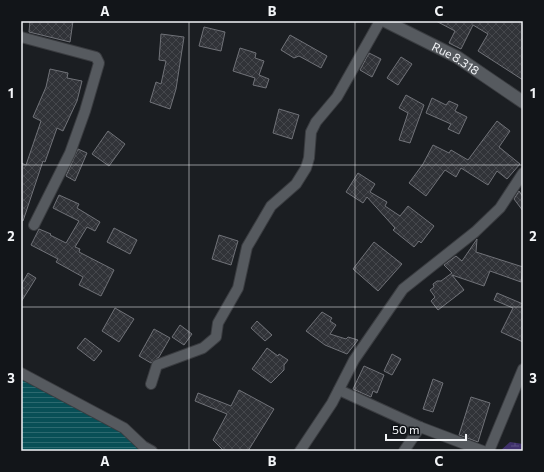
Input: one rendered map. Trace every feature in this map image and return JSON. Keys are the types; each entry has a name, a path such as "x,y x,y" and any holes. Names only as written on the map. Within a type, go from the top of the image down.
{"main road":[{"name":"Rue 8.318","path":"385,21 457,58 523,102"}],"street":[{"path":"151,384 157,365 202,348 216,337 218,323 238,288 247,247 271,206 296,184 306,168 309,158 311,132 316,122 337,97 380,21"},
{"path":"21,38 96,58 99,63 85,111 70,154 34,225"},
{"path":"300,451 339,390 354,360 403,289 475,232 500,208 523,174"},
{"path":"490,451 523,369"},
{"path":"21,373 124,428 143,446 152,451"},
{"path":"339,390 420,427 483,451"},
{"path":"404,451 420,427"}],"green space":[{"path":"510,442 523,444 523,451 500,451"}],"water":[{"path":"21,378 122,431 140,451 21,451"}],"building":[{"path":"30,21 73,21 70,42 29,32"},
{"path":"436,21 523,21 523,80 478,51 488,34 473,25 461,49 449,43 455,31"},
{"path":"204,27 225,32 221,51 199,46"},
{"path":"161,34 184,37 176,89 170,109 150,102 156,82 161,84 166,61 159,60"},
{"path":"290,35 327,56 321,68 299,56 294,58 281,50"},
{"path":"240,48 256,53 255,58 264,61 259,75 269,79 266,88 253,85 255,78 233,71"},
{"path":"369,53 381,59 372,77 360,70"},
{"path":"401,57 412,64 398,85 387,78"},
{"path":"50,69 68,73 67,78 82,81 77,101 63,131 57,128 45,162 43,161 23,221 21,220 21,163 26,165 41,121 33,117 46,87"},
{"path":"406,95 424,105 410,143 399,140 408,113 399,108"},
{"path":"432,98 446,105 449,101 458,105 455,111 467,117 459,134 448,129 451,124 426,113"},
{"path":"279,109 299,115 292,139 273,133"},
{"path":"497,121 510,131 499,147 520,164 507,179 497,171 488,185 461,168 456,177 445,170 426,196 409,183 423,164 433,145 449,153 451,150 468,160"},
{"path":"108,131 125,144 109,166 92,154"},
{"path":"78,149 87,153 75,181 66,176"},
{"path":"358,173 375,184 370,192 387,202 385,206 400,216 408,206 434,226 421,243 419,241 414,247 393,230 395,228 367,197 363,203 346,192"},
{"path":"519,191 523,197 523,211 514,199"},
{"path":"59,195 79,204 77,208 100,222 95,231 87,227 75,247 80,249 79,252 114,270 101,296 79,285 83,277 56,262 58,259 31,245 39,229 66,243 79,221 53,208"},
{"path":"114,228 137,240 130,254 107,242"},
{"path":"219,235 238,241 231,265 212,259"},
{"path":"477,239 476,252 523,267 521,282 490,271 484,286 452,275 464,290 438,310 431,301 435,297 430,290 434,287 433,284 437,281 441,281 452,273 444,265 456,256 462,261"},
{"path":"374,242 402,264 378,291 353,269"},
{"path":"28,273 36,278 21,302 21,285"},
{"path":"497,293 523,304 523,342 501,332 513,308 494,300"},
{"path":"115,308 134,319 119,342 102,331"},
{"path":"322,312 332,318 330,321 336,325 330,334 346,339 348,337 358,340 347,354 325,345 306,331"},
{"path":"257,321 272,335 265,341 251,328"},
{"path":"180,325 192,334 184,345 172,337"},
{"path":"154,329 170,338 159,357 151,363 139,356"},
{"path":"85,338 102,351 94,361 77,348"},
{"path":"267,348 278,356 279,354 288,360 284,365 284,370 271,383 252,369"},
{"path":"392,354 401,359 392,375 384,371"},
{"path":"364,366 384,375 377,393 373,391 371,397 353,389"},
{"path":"433,379 443,383 433,412 423,409"},
{"path":"239,390 274,409 248,451 224,451 213,440 227,414 195,401 198,393 231,406"},
{"path":"471,397 490,403 478,442 459,435"}]}
